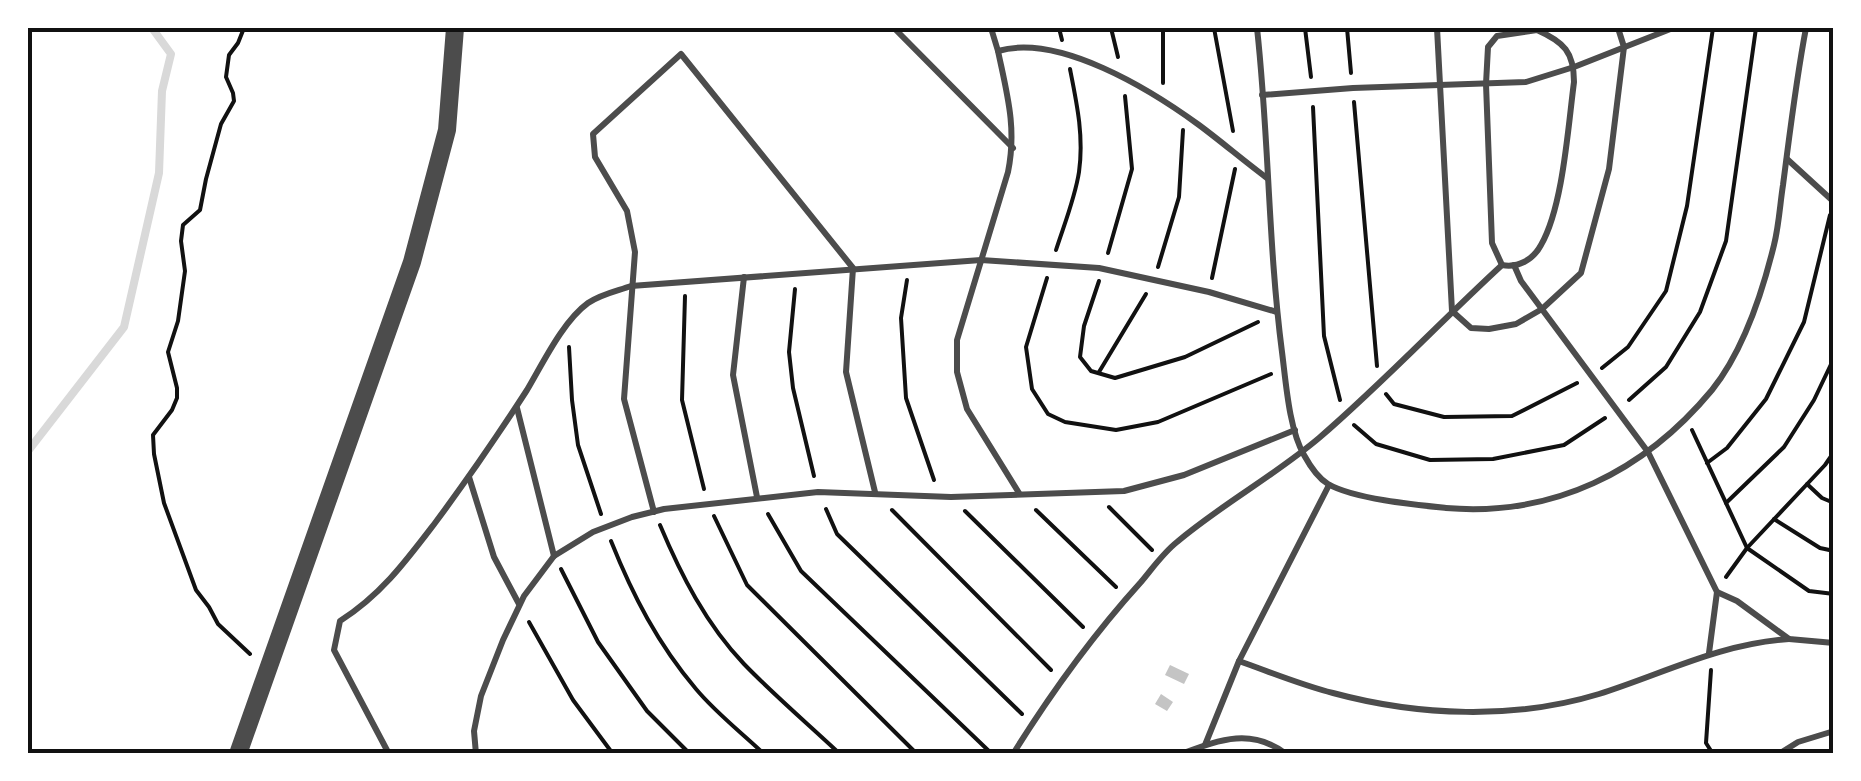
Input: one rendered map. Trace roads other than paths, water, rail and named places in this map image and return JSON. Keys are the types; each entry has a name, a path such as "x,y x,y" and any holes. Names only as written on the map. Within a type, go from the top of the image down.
{"street":[{"path":"238,754 412,262 447,130 455,28"}],"lane":[{"path":"894,28 1013,148"},
{"path":"991,28 1012,116 1013,148 957,340 956,372 967,410 1019,493"},
{"path":"1257,28 1277,312 1295,430 1302,452 1317,475 1329,484 1368,497 1463,509 1535,503 1594,484 1648,452 1712,389 1739,347 1775,242 1806,28"},
{"path":"1437,28 1452,311 1471,328 1490,330 1516,324 1542,309 1581,273 1609,169 1624,47 1618,28"},
{"path":"1262,95 1526,82 1673,28"},
{"path":"1013,754 1094,638 1174,544 1302,452 1380,384 1502,265 1514,266 1532,256 1542,244 1560,183 1574,67 1566,49 1538,29 1497,36 1488,47 1492,243 1502,265"},
{"path":"998,51 1028,47 1066,53 1123,77 1184,116 1267,178"},
{"path":"654,512 624,399 635,252 627,211 595,157 593,134 681,54 853,268 846,372 875,492"},
{"path":"1787,159 1833,202"},
{"path":"389,754 334,650 340,622 372,599 399,569 469,476 568,324 587,303 600,296 632,286 980,260 1103,269 1209,292 1277,312"},
{"path":"1514,266 1521,281 1648,452 1717,592 1710,658"},
{"path":"744,277 733,376 758,497"},
{"path":"516,406 554,556"},
{"path":"476,754 474,731 481,696 520,605 554,556 594,532 632,516 708,503 818,492 952,497 1124,491 1184,475 1295,430"},
{"path":"469,476 494,556 520,605"},
{"path":"1205,745 1239,661 1329,484"},
{"path":"1717,592 1789,639"},
{"path":"1239,661 1368,702 1410,709 1504,710 1593,696 1763,641 1834,643"},
{"path":"1780,754 1798,742 1834,732"},
{"path":"1181,754 1221,739 1250,737 1286,754"}],"waterway":[{"path":"28,451 124,327 159,173 162,91 171,54 152,28"}]}
